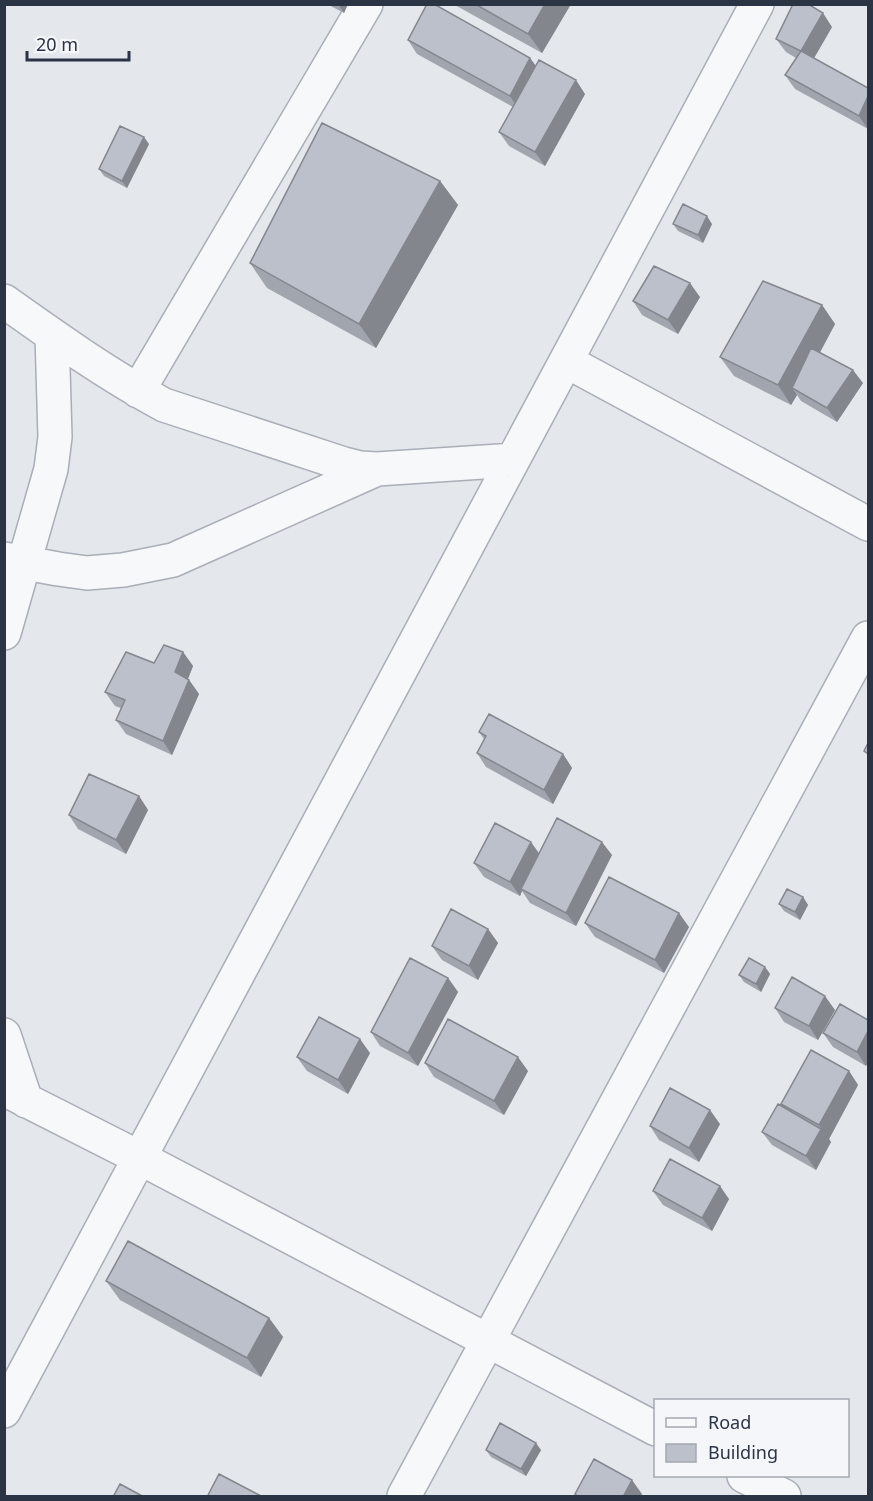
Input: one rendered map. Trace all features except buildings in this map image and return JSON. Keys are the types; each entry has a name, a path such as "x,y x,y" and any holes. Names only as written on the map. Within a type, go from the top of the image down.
{"street":[{"path":"138,392 366,4"},
{"path":"4,1411 757,4"},
{"path":"4,301 138,392 164,405 310,453 360,468 377,469 513,460"},
{"path":"4,633 14,560 51,469 55,437 52,335"},
{"path":"566,361 868,524"},
{"path":"14,560 87,573 123,570 173,560 377,469"},
{"path":"404,1497 868,638"},
{"path":"4,1035 15,1095 140,1158 654,1428"},
{"path":"746,1477 784,1497"}]}
